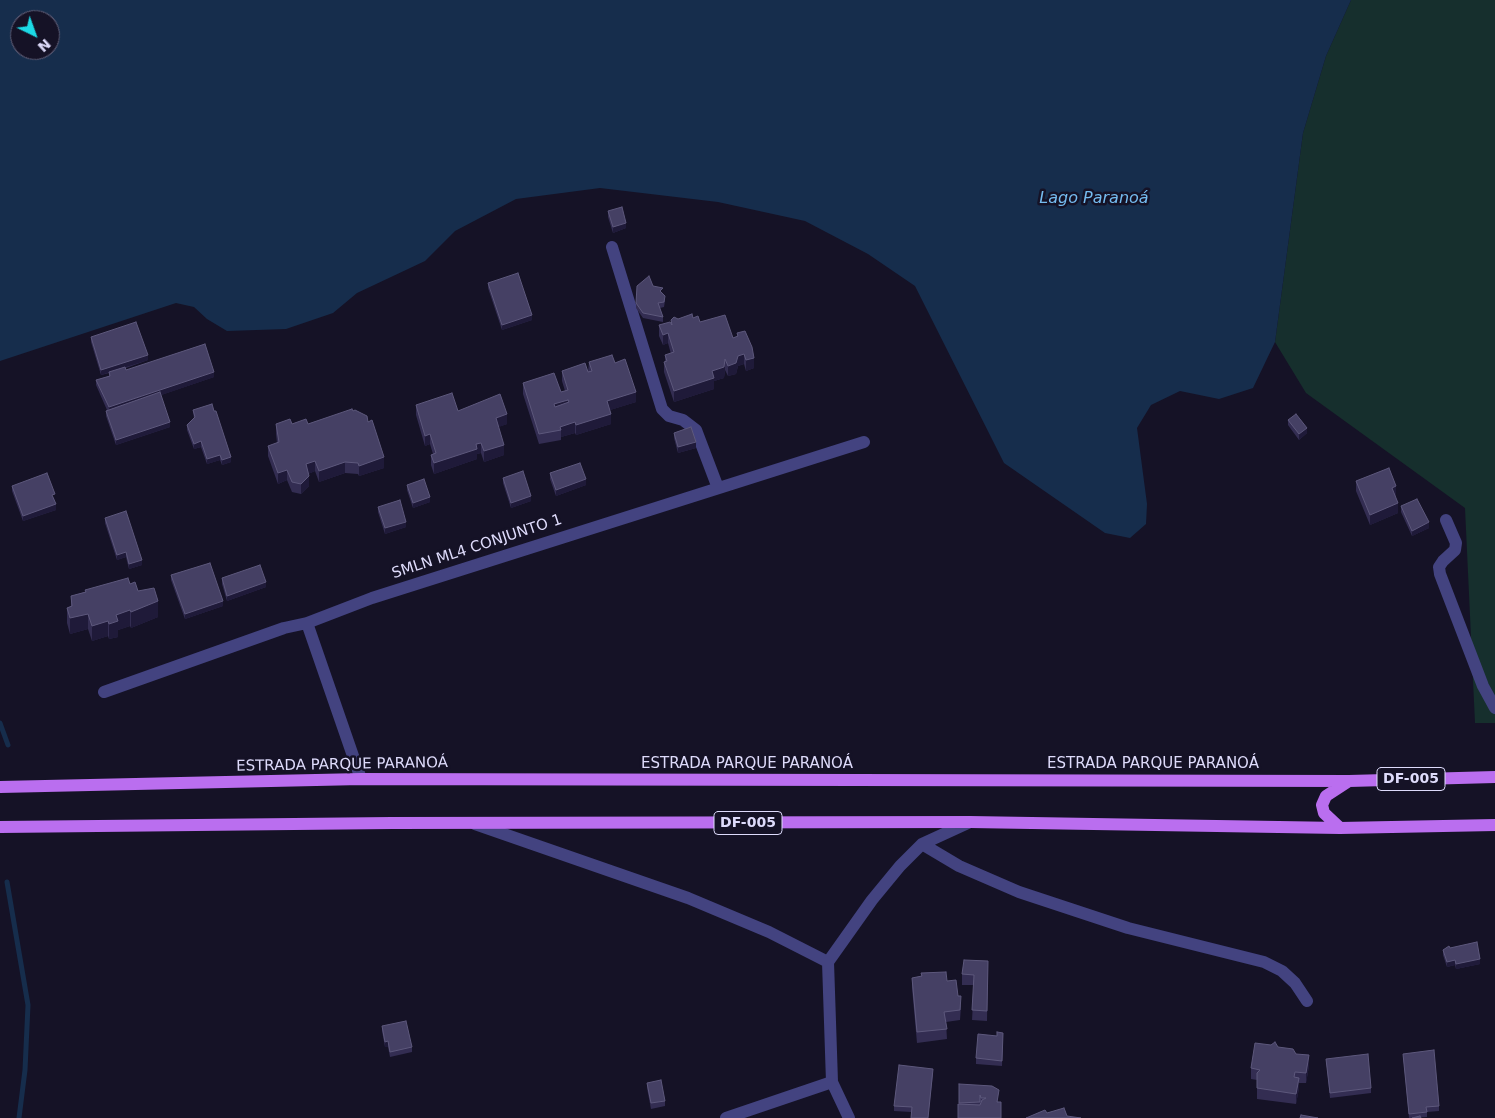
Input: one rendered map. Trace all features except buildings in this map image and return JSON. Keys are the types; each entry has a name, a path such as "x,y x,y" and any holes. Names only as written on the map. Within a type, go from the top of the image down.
{"main road":[{"name":"ESTRADA PARQUE PARANOÁ","path":"0,788 361,780 1349,781 1495,777"},
{"path":"1340,828 1324,814 1322,805 1326,796 1349,781"},
{"name":"DF-005","path":"0,827 970,822 1340,828 1495,825"}],"street":[{"path":"612,247 662,409 669,416 683,420 696,430 718,488"},
{"name":"SMLN ML4 CONJUNTO 1","path":"104,692 284,628 307,623 372,598 864,442"},
{"path":"1446,520 1456,543 1455,550 1439,567 1440,574 1483,686 1495,708"},
{"path":"307,623 361,780"},
{"path":"849,1118 832,1082 828,962 877,893 922,844 970,822"},
{"path":"474,824 688,898 769,932 828,962"},
{"path":"922,844 959,866 1020,892 1128,928 1264,962 1282,971 1296,983 1307,1000"},
{"path":"726,1118 832,1082"}],"green space":[{"path":"1351,0 1495,0 1495,723 1475,723 1465,508 1306,393 1275,342 1303,133 1326,56"}],"water":[{"name":"Lago Paranoá","path":"0,0 1351,0 1326,56 1303,133 1275,342 1253,388 1219,399 1180,391 1151,405 1137,428 1147,504 1146,524 1130,538 1105,533 1004,463 915,286 868,254 805,221 718,202 600,188 516,199 455,231 425,261 357,293 333,313 286,329 227,331 207,319 194,307 176,303 0,361"}],"waterway":[{"path":"0,723 8,745"},
{"path":"7,882 28,1005 25,1070 19,1118"}]}
